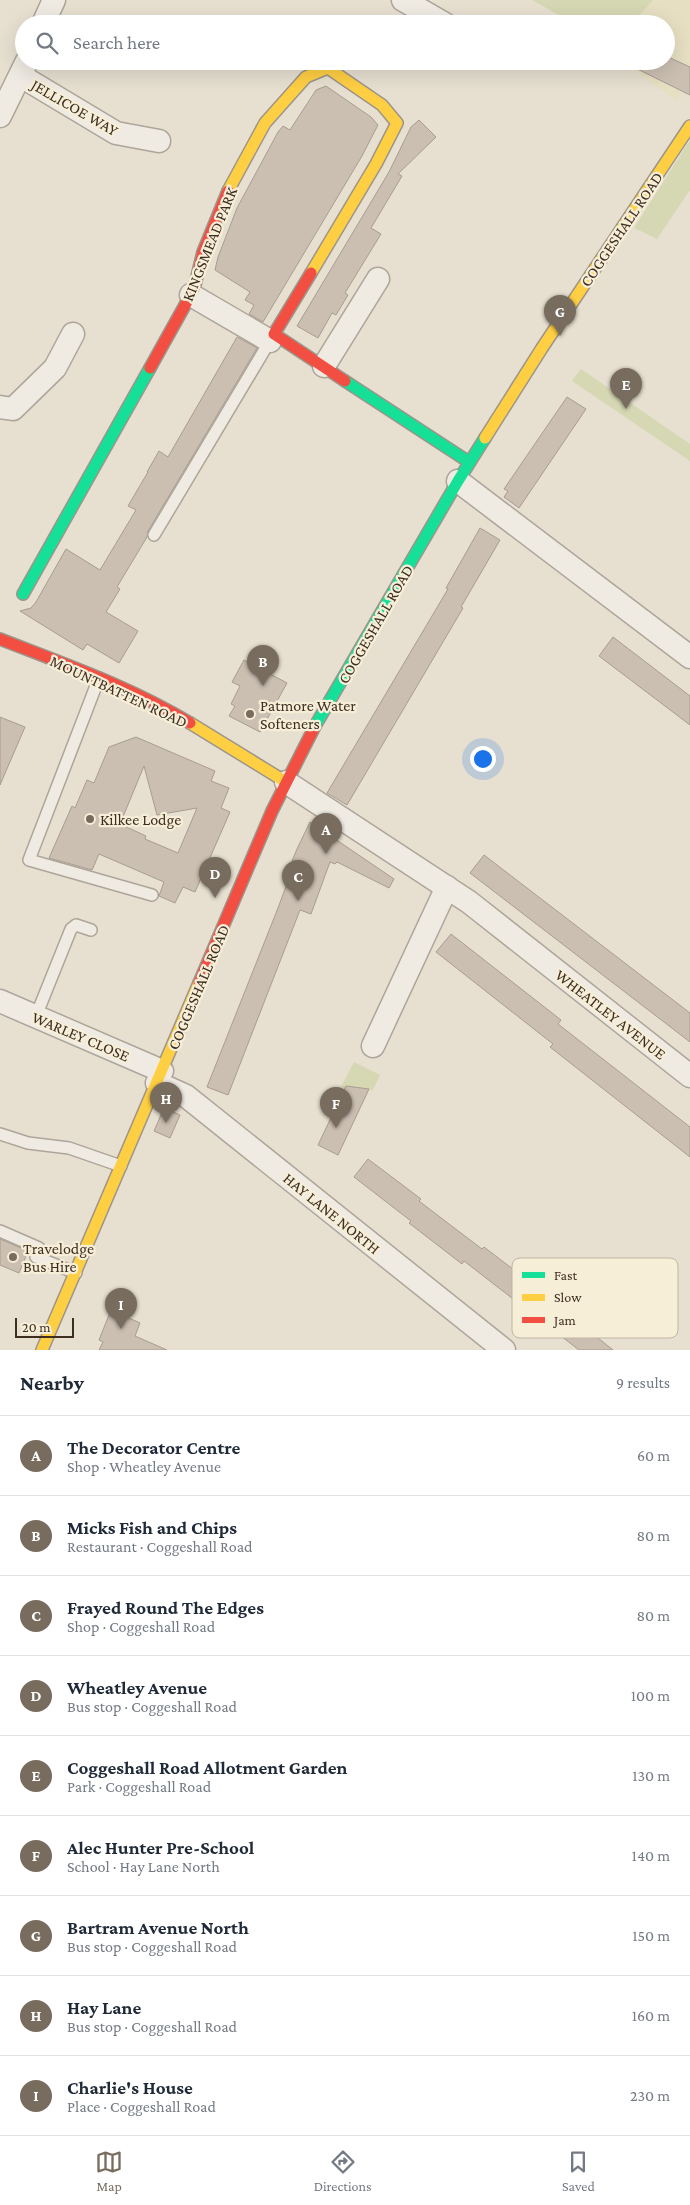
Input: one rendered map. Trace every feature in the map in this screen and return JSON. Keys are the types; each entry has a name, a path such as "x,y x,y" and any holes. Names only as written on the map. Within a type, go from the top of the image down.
{"street":[{"path":"47,15 54,0"},
{"path":"403,0 429,15"},
{"path":"0,116 23,70"},
{"name":"JELLICOE WAY","path":"25,70 116,133 159,141"},
{"name":"KINGSMEAD PARK","path":"23,594 194,289 203,252 223,202 265,122 306,77 323,70"},
{"name":"KINGSMEAD PARK","path":"272,338 376,164 396,123 382,105 331,70"},
{"name":"COGGESHALL ROAD","path":"42,1350 286,782 305,744 469,462 547,340 690,126"},
{"path":"324,366 378,279"},
{"path":"190,295 324,366 469,462"},
{"path":"0,407 13,409 55,368 73,334"},
{"path":"458,481 690,658"},
{"name":"MOUNTBATTEN ROAD","path":"0,639 99,678 171,712 286,782"},
{"name":"WHEATLEY AVENUE","path":"286,782 469,902 690,1076"},
{"path":"373,1046 447,887"},
{"name":"WARLEY CLOSE","path":"0,1001 36,1016 160,1077"},
{"name":"HAY LANE NORTH","path":"160,1077 186,1096 492,1346"}],"lane":[{"path":"154,535 272,338"},
{"path":"99,678 29,860 152,895"},
{"path":"36,1016 71,929 76,925 92,930"},
{"path":"0,1134 28,1143 69,1148 121,1166"},
{"path":"0,1231 39,1248 36,1257 76,1273"}],"shaded area":[{"path":"538,0 690,0 690,79 676,101 634,70 675,70 675,15 559,15"}],"green space":[{"path":"532,0 653,0 639,15 559,15"},
{"path":"690,140 690,190 657,239 634,228"},
{"path":"581,369 690,444 690,461 572,381"},
{"path":"354,1062 380,1075 373,1090 347,1086 345,1089 341,1087"}],"building":[{"path":"675,60 690,67 690,95 639,70 675,70"},
{"path":"326,86 371,117 378,125 362,156 263,322 249,314 254,305 245,300 250,292 215,270 218,257 237,208 278,132 283,126 290,130 316,90"},
{"path":"419,120 436,137 398,174 402,176 371,228 381,234 345,293 348,295 336,315 332,313 318,338 297,326 389,172 411,127"},
{"path":"237,337 257,348 148,531 147,537 117,587 120,589 106,612 138,631 119,663 87,644 83,650 20,611 31,608 36,602 66,549 100,570 136,510 128,506 159,451 168,457"},
{"path":"567,397 586,409 519,508 504,497 508,491 504,489"},
{"path":"480,528 500,540 461,607 463,608 347,805 327,793 448,589 446,588"},
{"path":"613,637 690,696 690,725 599,656"},
{"path":"244,660 287,683 260,732 229,716 235,706 231,704 240,686 232,682"},
{"path":"0,717 25,727 0,785"},
{"name":"Kilkee Lodge","path":"136,737 215,771 211,781 229,788 221,808 230,812 195,892 183,887 175,903 159,896 164,882 99,854 92,870 49,858 72,806 75,808 87,780 94,783 109,747","holes":["144,766 157,815 197,808 178,853 145,839 146,836 120,824"]},
{"path":"310,822 394,879 389,888 337,862 335,864 330,862 311,914 300,910 228,1095 207,1087 278,908 295,862 292,861"},
{"path":"484,855 690,1013 690,1042 470,873"},
{"path":"451,934 561,1020 558,1024 690,1127 690,1157 550,1047 553,1044 436,952"},
{"path":"346,1086 369,1089 338,1155 318,1145"},
{"path":"164,1108 180,1115 170,1138 154,1131"},
{"path":"368,1159 421,1199 419,1201 449,1224 512,1268 512,1298 464,1261 462,1264 354,1177"},
{"name":"Travelodge Bus Hire","path":"0,1239 28,1251 19,1273 0,1265"},
{"path":"111,1310 140,1323 135,1336 167,1350 99,1350 103,1342 99,1340"},
{"path":"563,1338 598,1338 613,1350 579,1350"}],"traffic: fast":[{"path":"23,594 150,368"},
{"path":"345,381 469,462"},
{"path":"315,726 485,438"}],"traffic: slow":[{"path":"228,191 265,123 306,77 323,70"},
{"path":"311,273 376,164 397,123 382,105 331,70"},
{"path":"485,438 542,348 690,126"},
{"path":"190,723 286,782"},
{"path":"42,1350 199,983"}],"traffic: jam":[{"path":"150,368 194,289 203,252 228,191"},
{"path":"311,273 274,334 345,381"},
{"path":"0,639 121,687 190,723"},
{"path":"199,983 272,811 315,726"}],"place":[{"name":"Bartram Avenue North","path":"560,336"},
{"name":"Coggeshall Road Allotment Garden","path":"626,409"},
{"name":"Micks Fish and Chips","path":"263,686"},
{"name":"Patmore Water Softeners","path":"250,714"},
{"name":"Kilkee Lodge","path":"90,819"},
{"name":"The Decorator Centre","path":"326,854"},
{"name":"Wheatley Avenue","path":"215,898"},
{"name":"Frayed Round The Edges","path":"298,901"},
{"name":"Hay Lane","path":"166,1123"},
{"name":"Alec Hunter Pre-School","path":"336,1128"},
{"name":"Travelodge Bus Hire","path":"13,1257"},
{"name":"Charlie's House","path":"121,1329"}]}
